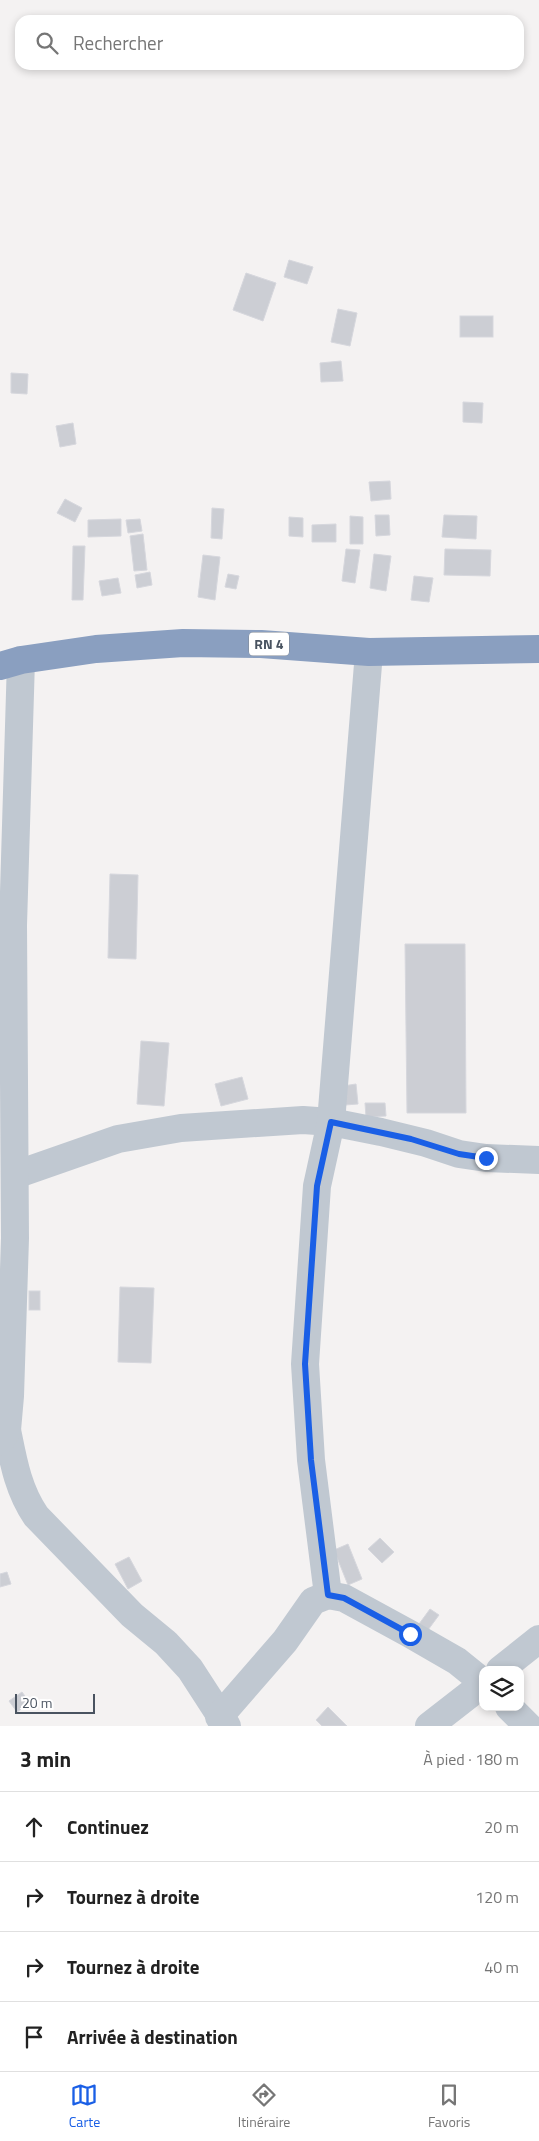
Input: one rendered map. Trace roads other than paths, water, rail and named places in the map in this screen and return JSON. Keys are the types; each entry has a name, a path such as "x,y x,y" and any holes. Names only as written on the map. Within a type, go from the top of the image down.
{"highway":[{"name":"RN 4","path":"11,663 96,649 183,644 261,644 369,652 539,649"}],"street":[{"path":"328,1595 311,1460 305,1364 317,1186 331,1122 369,652"},
{"path":"11,663 15,1175 10,1396 3,1436 26,1502 36,1516 132,1615 166,1643 190,1669 223,1721 285,1641 313,1601 328,1595 344,1598 410,1634 457,1661 479,1680"},
{"path":"15,1175 118,1139 181,1128 303,1120 331,1122 417,1140 459,1154 486,1158 539,1160"},
{"path":"505,1666 539,1639"},
{"path":"429,1726 479,1686"},
{"path":"513,1711 528,1726"}]}
